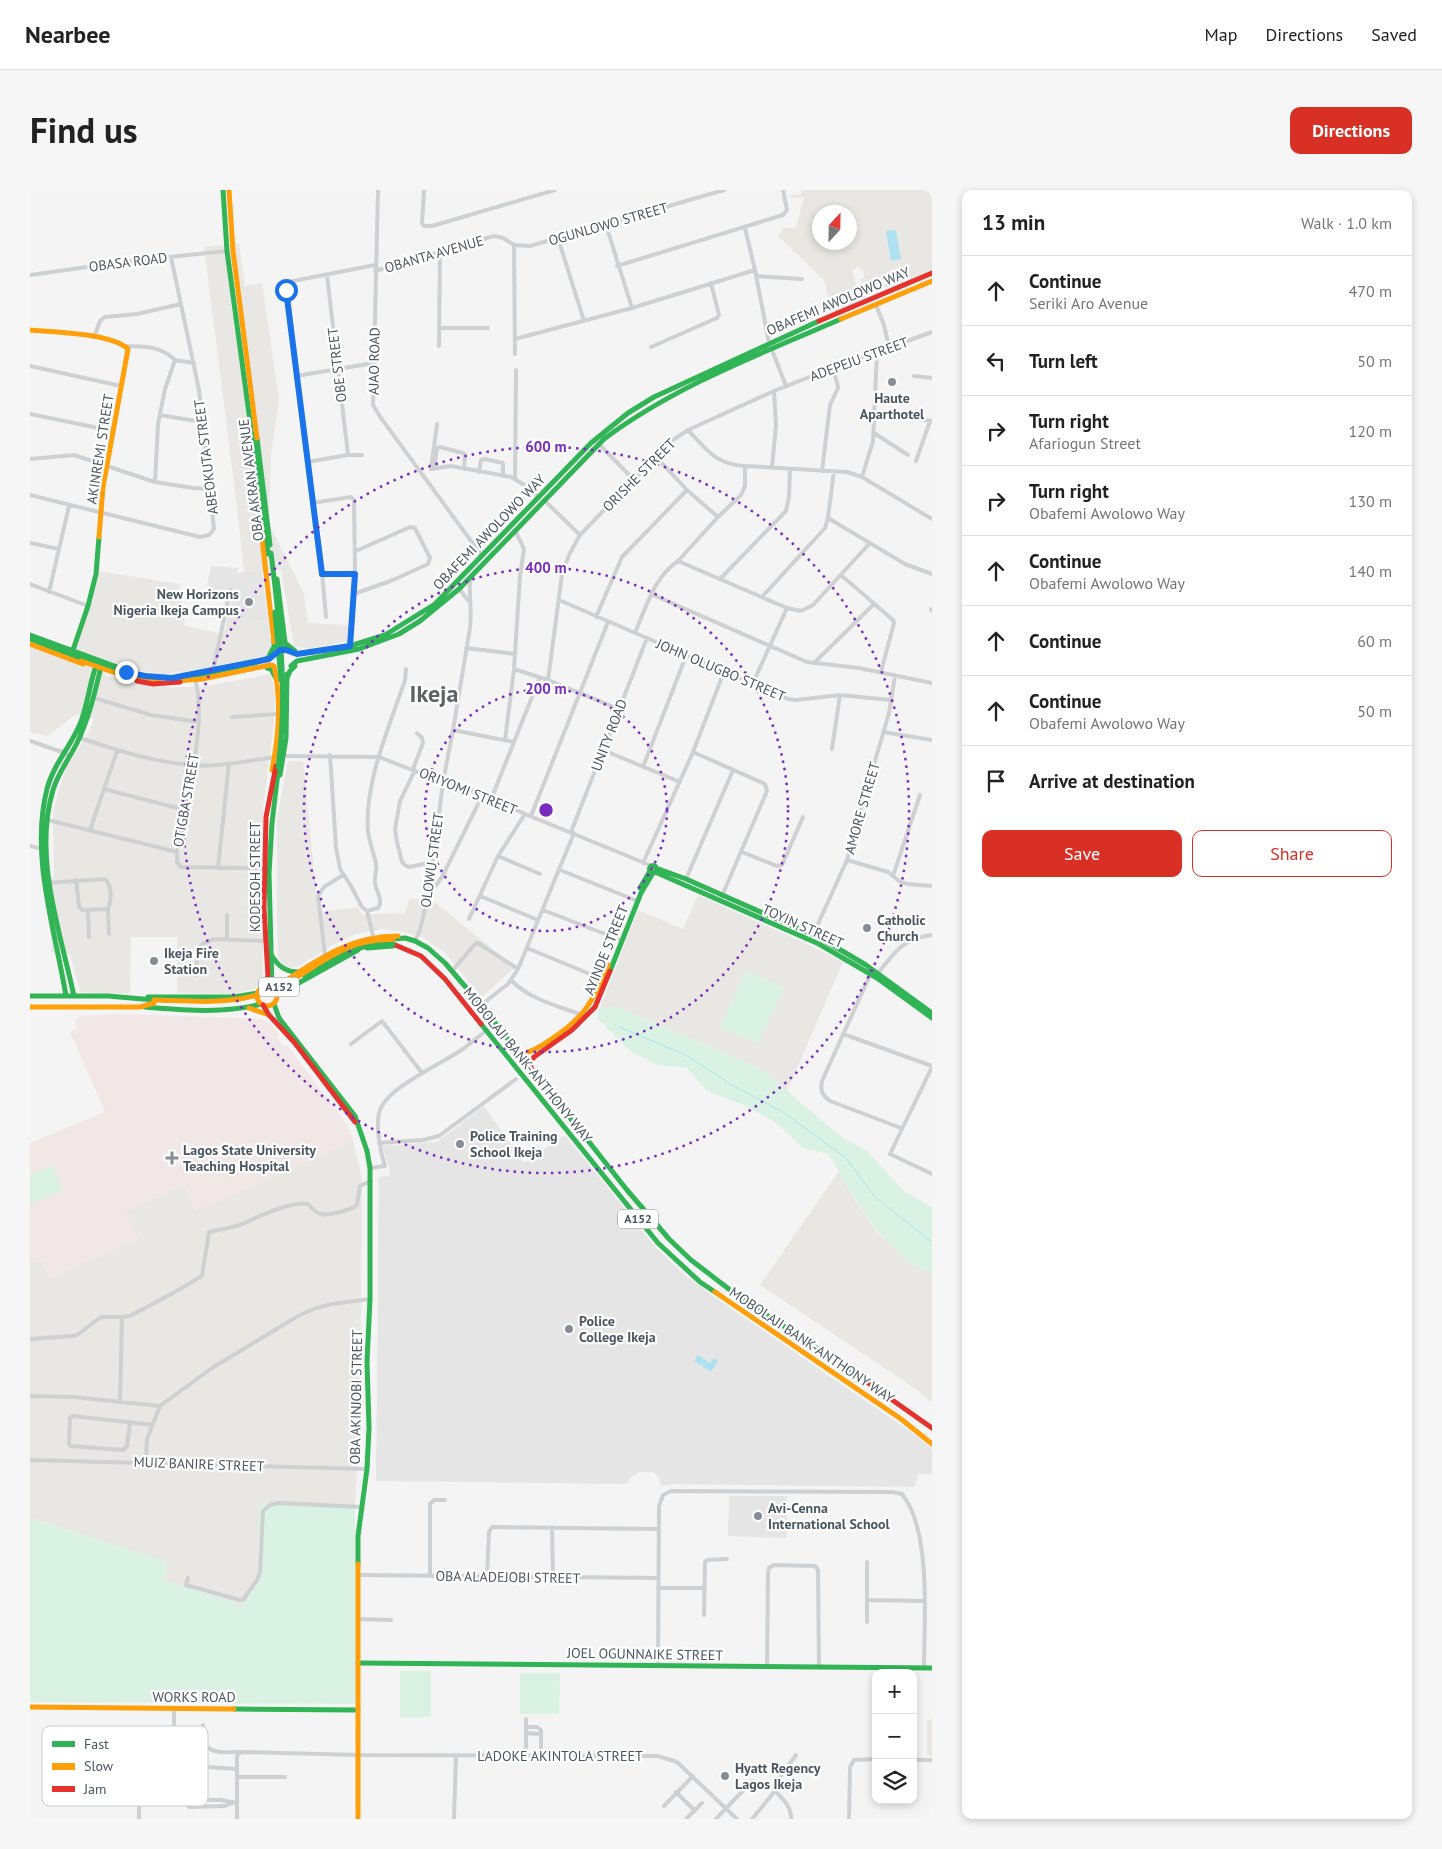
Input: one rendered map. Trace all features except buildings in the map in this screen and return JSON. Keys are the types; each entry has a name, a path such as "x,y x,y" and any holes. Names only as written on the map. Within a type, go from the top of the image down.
{"main road":[{"name":"OBA AKRAN AVENUE","path":"223,190 227,252 281,631 285,680 284,738 277,767"},
{"name":"OBA AKRAN AVENUE","path":"229,190 233,251 241,303 265,526"},
{"name":"OBAFEMI AWOLOWO WAY","path":"255,662 269,659 280,650 301,654 350,646 399,634 420,621 458,589 599,444 624,423 689,384 769,343 932,273"},
{"name":"OBAFEMI AWOLOWO WAY","path":"274,666 283,670 304,659 359,649 386,637 435,604 538,497 606,430 654,397 772,350 932,281"},
{"path":"30,330 94,337 124,346"},
{"name":"AKINREMI STREET","path":"73,650 88,606 98,564 106,466 128,353 124,346"},
{"path":"265,526 273,553 285,643 292,656 291,666 287,672 287,715 284,756 273,802"},
{"path":"265,526 262,535 274,638 272,661 277,680 278,714 275,756 269,795"},
{"path":"271,611 277,614 281,610"},
{"path":"30,635 129,672 181,677"},
{"path":"30,642 97,670 127,679 146,683 172,684 265,658 272,652 274,638"},
{"path":"30,642 126,672 159,679 186,680"},
{"path":"285,643 301,654"},
{"path":"287,678 290,671 304,659"},
{"path":"159,679 194,677 274,666"},
{"path":"257,668 271,669 277,680"},
{"path":"66,996 47,883 43,813 47,789 53,774 80,738 89,716 94,698 97,670"},
{"path":"45,850 51,798 57,777 84,714 97,670"},
{"path":"278,714 283,710 287,715"},
{"name":"KODESOH STREET","path":"262,988 268,976 265,942 264,868 266,825 269,795 277,767"},
{"name":"KODESOH STREET","path":"273,988 269,907 269,855 277,767"},
{"name":"TOYIN STREET","path":"653,870 686,879 813,935 847,953 878,973 932,1013"},
{"name":"TOYIN STREET","path":"653,870 819,944 871,974 932,1018"},
{"name":"AYINDE STREET","path":"519,1054 527,1053 539,1047 568,1029 594,999 635,900 653,870"},
{"name":"AYINDE STREET","path":"531,1068 531,1061 534,1056 572,1030 595,1006 641,894 653,870"},
{"path":"47,883 74,996"},
{"path":"356,1123 286,1032 269,1015 258,999 258,993 262,988 273,988 325,955 352,942 372,936 397,936 405,938"},
{"name":"MOBOLAJI BANK-ANTHONY WAY","path":"30,996 141,998 154,1002 230,1004 255,1000 290,985 355,949 405,938 415,942 434,953 481,1004 627,1190 678,1249 697,1266 738,1296 878,1389 932,1428"},
{"name":"MOBOLAJI BANK-ANTHONY WAY","path":"393,941 421,956 434,967 658,1243 674,1260 714,1291 852,1385 932,1444"},
{"path":"140,1007 225,1009 245,1008 262,1004 269,1006 274,1004 277,995 356,951 371,947 400,946"},
{"path":"272,956 276,964 284,970 299,972"},
{"path":"306,968 306,976 312,976"},
{"path":"273,988 277,995"},
{"path":"141,998 224,997 258,993"},
{"path":"224,997 228,1004 225,1009"},
{"name":"MOBOLAJI BANK-ANTHONY WAY","path":"30,1007 140,1007 154,1002"},
{"name":"OBA AKINJOBI STREET","path":"274,1004 279,1018 350,1109 364,1140 370,1168 370,1299 367,1362 369,1428 367,1469 359,1527 358,1819"},
{"path":"245,1008 269,1015"},
{"path":"531,1085 539,1079"},
{"path":"852,1385 860,1389 865,1387 864,1383 857,1376"},
{"path":"872,1400 866,1390 871,1387 878,1389"},
{"name":"JOEL OGUNNAIKE STREET","path":"358,1663 932,1668"},
{"name":"WORKS ROAD","path":"30,1707 358,1710"}],"street":[{"name":"AJAO ROAD","path":"378,190 372,401 375,409 482,556"},
{"path":"424,190 422,223 424,226 432,226 555,190"},
{"name":"OGUNLOWO STREET","path":"520,246 530,246 724,190"},
{"path":"618,266 783,215 786,213 787,205 783,190"},
{"path":"606,225 632,308"},
{"path":"745,228 769,343"},
{"name":"OBANTA AVENUE","path":"375,271 494,236 520,246"},
{"path":"558,238 584,320"},
{"path":"514,245 515,354"},
{"path":"439,346 440,251"},
{"name":"OBASA ROAD","path":"30,275 171,256 227,252"},
{"name":"ABEOKUTA STREET","path":"30,496 200,537 209,535 214,526 202,422 194,364 171,256"},
{"path":"326,617 296,376 287,285 293,281 375,266"},
{"path":"515,339 632,308 755,270"},
{"name":"OBE STREET","path":"327,275 348,455"},
{"path":"756,276 802,279"},
{"path":"651,347 717,318 719,315 711,283"},
{"path":"94,337 100,321 105,317 137,314 181,304"},
{"path":"876,305 889,347"},
{"path":"439,328 488,328"},
{"name":"ADEPEJU STREET","path":"786,386 932,332"},
{"path":"124,346 145,346 162,350 175,360 194,364"},
{"path":"772,350 786,386"},
{"path":"862,477 872,448 874,434 877,352"},
{"path":"155,482 160,415 165,389 175,360"},
{"path":"296,376 374,363"},
{"path":"30,366 121,386"},
{"path":"822,471 830,405 837,392 838,385 832,368"},
{"path":"515,479 516,370"},
{"path":"914,376 932,378"},
{"name":"ORISHE STREET","path":"548,680 565,563 580,535 670,442 688,430 786,386"},
{"path":"772,467 776,426 774,391"},
{"path":"875,413 931,421 916,461"},
{"path":"30,414 113,431"},
{"path":"160,415 202,422"},
{"path":"437,424 430,468 451,466 515,479 531,488 538,497"},
{"path":"688,430 722,462 731,465 847,472 862,477 932,519"},
{"path":"874,434 908,455"},
{"path":"599,444 633,479"},
{"path":"434,469 437,448 440,447 463,453 466,458 464,469"},
{"path":"30,459 70,455 155,482 209,489"},
{"path":"307,462 348,455 362,455"},
{"path":"656,457 687,490 718,517"},
{"path":"479,472 481,460 485,459 503,463 503,476"},
{"path":"635,633 658,580 740,495 744,488 745,466"},
{"path":"720,579 786,511 790,497 790,469"},
{"path":"762,597 823,531 828,518 834,471"},
{"path":"596,617 622,557 687,490"},
{"path":"312,503 353,498 356,551 350,646"},
{"path":"544,500 580,535"},
{"path":"50,592 69,506"},
{"path":"828,518 905,564 932,574"},
{"path":"354,594 393,580 430,562 430,558 415,528 410,527 356,551"},
{"path":"505,740 514,669 520,576 524,550 515,530"},
{"path":"30,543 59,549"},
{"path":"678,561 787,608 802,611 809,608 870,543"},
{"path":"322,574 355,574"},
{"path":"841,575 893,620 894,623 881,672"},
{"name":"OLOWU STREET","path":"415,942 420,930 429,891 443,782 472,614 469,601 471,576"},
{"path":"30,584 88,606"},
{"path":"210,589 228,600"},
{"path":"458,589 469,601"},
{"path":"213,671 230,590"},
{"path":"652,594 814,664 859,668 932,683"},
{"name":"JOHN OLUGBO STREET","path":"559,600 783,697 796,700 840,695 890,700"},
{"path":"814,664 874,604"},
{"path":"753,683 771,647 787,608"},
{"path":"531,816 608,622"},
{"name":"UNITY ROAD","path":"481,1004 511,980 518,969 560,870 603,750 647,638"},
{"path":"466,648 515,654"},
{"path":"643,767 686,656"},
{"path":"330,755 336,847 342,875 351,886 362,908 367,911 374,910 381,905 381,901 375,884 376,862 368,832 368,812 379,756 405,680 406,669"},
{"path":"514,669 548,680 619,709"},
{"path":"644,863 694,752 724,672"},
{"name":"AMORE STREET","path":"813,935 847,860 884,732 895,676"},
{"name":"OTIGBA STREET","path":"194,677 198,691 199,722 177,852 177,862 181,866 264,868"},
{"path":"492,797 540,677"},
{"path":"832,749 840,695"},
{"path":"94,698 151,715 199,722"},
{"path":"232,717 278,714"},
{"path":"453,730 514,742"},
{"path":"884,732 932,740"},
{"path":"417,733 422,738 423,743 400,801 395,829 399,853 405,865 433,862"},
{"path":"80,738 117,751 168,762 193,765 230,763 275,756"},
{"path":"30,741 67,754"},
{"path":"603,750 680,782"},
{"path":"90,830 117,751"},
{"path":"694,752 765,784 767,788 767,792 722,896"},
{"name":"ORIYOMI STREET","path":"284,756 379,756 443,782 492,797 526,814 644,863"},
{"path":"218,868 230,763"},
{"path":"686,879 733,770"},
{"path":"104,789 185,810"},
{"path":"429,891 442,877 483,794"},
{"path":"893,876 920,795"},
{"path":"469,919 498,856 526,814"},
{"path":"742,852 777,866 782,865 803,817"},
{"path":"48,820 177,852"},
{"path":"30,846 45,850"},
{"path":"498,856 540,874"},
{"path":"847,860 888,872 899,881 907,884 932,886"},
{"name":"TOYIN STREET","path":"644,863 653,870"},
{"path":"560,870 635,900"},
{"path":"325,955 318,896 324,887 342,875"},
{"path":"47,883 76,880 107,880 111,898 108,909 109,934"},
{"path":"76,880 79,906 82,910 108,909"},
{"path":"480,896 538,920"},
{"path":"88,910 89,937"},
{"path":"543,910 618,939"},
{"path":"367,911 372,936"},
{"path":"227,915 227,939"},
{"path":"878,973 898,948 910,940 932,935"},
{"path":"196,975 198,949 209,940 215,938 265,942"},
{"path":"452,971 478,943 518,969"},
{"path":"527,948 602,979"},
{"path":"871,974 822,1081 823,1096 830,1101 902,1128"},
{"path":"511,980 530,995 582,1015"},
{"path":"351,1044 379,1021 382,1021 422,1073"},
{"path":"370,1168 385,1166 379,1143 379,1112 382,1104 410,1080 463,1049 487,1030"},
{"path":"843,1034 932,1066 890,1154 932,1174"},
{"path":"379,1143 423,1140 439,1136 516,1079"},
{"path":"30,1339 78,1335 101,1318 130,1316 200,1277 204,1271 209,1232 239,1225 261,1215 300,1204 308,1204 322,1215 353,1209 357,1206 360,1186 371,1181"},
{"path":"146,1462 146,1447 160,1406 231,1355 298,1316 316,1308 332,1304 370,1299"},
{"path":"120,1401 122,1317"},
{"path":"30,1396 120,1401 160,1406"},
{"path":"130,1422 127,1446 123,1450 71,1446 69,1444 70,1418 73,1416 153,1424"},
{"name":"MUIZ BANIRE STREET","path":"30,1460 367,1469"},
{"path":"658,1666 659,1506 663,1496 671,1491 892,1492 902,1494 909,1503 922,1552 924,1668"},
{"path":"430,1576 430,1504 434,1500 445,1500"},
{"path":"188,1578 186,1585 243,1600 257,1580 260,1572 261,1522 263,1511 270,1505 362,1507"},
{"path":"487,1576 489,1532 492,1527 659,1529"},
{"path":"552,1527 553,1577"},
{"path":"704,1614 705,1567 707,1560 727,1559"},
{"path":"867,1562 867,1622"},
{"path":"767,1667 769,1568 774,1565 809,1564 815,1566 818,1570 819,1667"},
{"name":"OBA ALADEJOBI STREET","path":"359,1575 658,1578"},
{"path":"658,1588 704,1588"},
{"path":"867,1600 924,1601"},
{"path":"358,1619 391,1620"},
{"path":"174,1708 174,1726"},
{"path":"526,1719 526,1749"},
{"path":"526,1727 540,1728 541,1756"},
{"path":"526,1733 541,1734"},
{"name":"LADOKE AKINTOLA STREET","path":"208,1746 219,1752 665,1757 677,1762 737,1819"},
{"path":"237,1819 235,1803 237,1756 240,1752"},
{"path":"454,1819 456,1755"},
{"path":"752,1819 775,1791 780,1777 796,1755"},
{"path":"849,1819 850,1767 854,1760 872,1759"},
{"path":"917,1760 932,1760"},
{"path":"208,1767 237,1769"},
{"path":"664,1806 693,1776"},
{"path":"237,1777 285,1778"},
{"path":"716,1819 752,1781"},
{"path":"775,1791 791,1809 791,1819"},
{"path":"676,1792 695,1811"},
{"path":"208,1800 235,1803"},
{"path":"188,1806 220,1807 235,1803"},
{"path":"686,1819 702,1803"},
{"path":"139,1806 139,1819"}],"shaded area":[{"path":"802,190 932,190 932,270 896,285 874,290 868,289 863,285 861,279 864,278 863,269 860,270 857,266 856,269 852,269 856,284 855,303 832,314 824,280 778,236 783,228 796,228 804,197 790,198 789,196 801,194"},
{"path":"239,243 245,286 262,283 279,399 271,456 269,524 304,593 308,623 348,625 347,641 311,649 294,646 281,570 244,573 204,247"},
{"name":"New Horizons Nigeria Ikeja Campus","path":"211,566 238,568 237,573 262,571 268,620 226,625 233,592 228,587 226,596 207,585"},
{"path":"98,571 180,584 185,626 223,634 226,625 268,620 271,647 264,657 212,668 163,674 106,664 105,675 149,687 202,687 271,674 275,693 274,723 263,807 263,976 261,985 256,988 233,994 177,993 177,937 131,937 130,994 80,992 70,954 51,952 52,943 42,877 54,876 53,813 67,766 89,732 94,719 76,714 48,736 30,732 30,635 71,649"},
{"path":"288,761 303,761 318,912 358,907 362,915 404,914 410,898 436,903 515,967 482,997 445,953 424,938 384,929 355,934 299,966 291,968 284,966 278,958 277,818"},
{"path":"698,895 843,962 787,1091 761,1069 617,1007 600,1008 638,910 683,929"},
{"name":"Lagos State University Teaching Hospital","path":"122,1014 261,1019 271,1024 280,1035 277,1037 283,1046 287,1045 348,1126 346,1126 348,1130 350,1129 353,1141 195,1212 184,1186 126,1211 138,1239 50,1278 43,1262 30,1261 30,1143 105,1112 70,1032 77,1028 75,1021 80,1016"},
{"name":"Police College Ikeja","path":"484,1106 524,1163 565,1135 657,1249 685,1275 915,1435 932,1449 932,1474 919,1474 914,1487 673,1484 661,1486 659,1478 654,1472 639,1472 631,1477 627,1484 376,1481 379,1177 390,1176 389,1166 382,1146 437,1142"},
{"path":"353,1141 362,1180 360,1424 355,1504 259,1503 258,1578 242,1610 234,1602 163,1580 167,1562 30,1518 30,1261 43,1262 50,1278 138,1239 125,1211 184,1186 196,1211"},
{"path":"839,1171 855,1200 877,1232 912,1264 932,1273 932,1403 916,1389 760,1285"},
{"name":"Avi-Cenna International School","path":"729,1496 787,1496 787,1538 728,1536"},
{"path":"932,1719 932,1756 927,1755 927,1720"}],"green space":[{"path":"746,970 784,988 758,1044 720,1027"},
{"path":"617,1007 761,1069 840,1136 866,1150 905,1192 932,1207 932,1273 913,1265 885,1239 864,1213 829,1154 803,1148 775,1122 746,1106 707,1091 687,1068 658,1065 630,1051 597,1018 600,1008"},
{"path":"53,1166 63,1190 30,1204 30,1175"},
{"path":"259,1503 355,1504 355,1704 30,1702 30,1518 168,1562 163,1580 234,1602 242,1610 243,1597 258,1578"},
{"path":"400,1671 431,1671 431,1717 400,1717"},
{"path":"520,1673 560,1673 559,1714 520,1714"}],"water":[{"path":"896,230 901,259 891,261 886,231"},
{"path":"698,1355 710,1363 714,1358 718,1361 711,1372 694,1361"}],"waterway":[{"path":"619,1027 684,1054 732,1085 783,1112 846,1158 875,1197 932,1242"}],"traffic: fast":[{"path":"223,190 227,251 268,554"},
{"path":"291,666 297,661 359,649 399,634 420,621 459,589 604,439 631,420 689,387 749,358 841,319"},
{"path":"289,651 297,654 350,646 385,635 435,604 591,443 628,413 654,397 819,321"},
{"path":"257,438 270,545"},
{"path":"73,650 88,606 96,574 99,537"},
{"path":"271,553 280,633 283,687 278,767"},
{"path":"277,579 286,650"},
{"path":"275,612 281,680"},
{"path":"30,635 117,667"},
{"path":"270,654 274,647 274,638"},
{"path":"30,639 80,658 132,674 149,677 178,678 200,675 255,663 266,659 274,653"},
{"path":"285,643 295,651"},
{"path":"287,678 295,666"},
{"path":"267,668 271,669 277,680"},
{"path":"66,996 46,892 41,840 42,814 50,780 80,724 95,669"},
{"path":"74,996 56,920 47,867 48,815 55,784 84,726 100,671"},
{"path":"280,775 286,738 287,674"},
{"path":"272,988 269,873 278,772"},
{"path":"653,866 656,869 653,872 650,869 653,866"},
{"path":"656,868 686,879 822,939 866,965 932,1013"},
{"path":"640,888 650,871"},
{"path":"655,872 819,944 877,978 932,1018"},
{"path":"610,971 641,893 653,873"},
{"path":"393,939 405,938 415,941 428,948 445,963 481,1005 627,1190 669,1239 691,1260 738,1296 854,1373"},
{"path":"305,976 347,953 369,946 393,944"},
{"path":"367,948 393,946"},
{"path":"277,995 358,950"},
{"path":"272,956 283,968 299,972"},
{"path":"148,997 234,997 258,993"},
{"path":"30,996 108,996 154,1000"},
{"path":"145,1007 218,1010 261,1004"},
{"path":"274,1004 279,1018 355,1116 367,1151 370,1168 370,1299 367,1362 369,1428 367,1469 358,1536 358,1564"},
{"path":"481,1024 658,1243 700,1282 715,1292"},
{"path":"358,1663 932,1668"},
{"path":"234,1709 358,1710"}],"traffic: slow":[{"path":"229,190 233,251 257,438"},
{"path":"841,319 932,281"},
{"path":"30,330 96,336 120,344 128,349 103,487 99,537"},
{"path":"262,539 274,642"},
{"path":"30,644 83,664"},
{"path":"81,661 130,678 159,681"},
{"path":"176,681 202,679 270,665 274,666"},
{"path":"272,770 279,718 274,666"},
{"path":"282,983 323,957 351,944 381,937 398,936"},
{"path":"154,1000 223,1001 251,997 276,988 355,945 369,941 393,939"},
{"path":"519,1054 532,1051 543,1045 571,1024 592,999 608,965"},
{"path":"267,986 274,989 277,996 274,1003 267,1006 260,1003 257,996 260,989 267,986"},
{"path":"30,1007 140,1007 154,1003"},
{"path":"249,1008 269,1015"},
{"path":"715,1292 901,1419 932,1444"},
{"path":"358,1564 358,1819"},
{"path":"30,1707 234,1709"}],"traffic: jam":[{"path":"819,321 932,273"},
{"path":"137,681 153,684 180,682"},
{"path":"262,988 268,976 264,908 266,817 276,766"},
{"path":"393,944 421,956 445,979 481,1024"},
{"path":"531,1068 531,1061 534,1057 572,1030 595,1007 610,971"},
{"path":"263,1005 355,1122"},
{"path":"854,1373 932,1428"}],"place":[{"name":"Haute Aparthotel","path":"892,382"},
{"name":"New Horizons Nigeria Ikeja Campus","path":"249,602"},
{"name":"Catholic Church","path":"867,928"},
{"name":"Ikeja Fire Station","path":"154,961"},
{"name":"Police Training School Ikeja","path":"460,1144"},
{"name":"Lagos State University Teaching Hospital","path":"172,1158"},
{"name":"Police College Ikeja","path":"569,1329"},
{"name":"Avi-Cenna International School","path":"758,1516"},
{"name":"Hyatt Regency Lagos Ikeja","path":"725,1776"}],"district":[{"name":"Ikeja","path":"434,694"}],"route":[{"path":"126,672 163,678 181,677 269,659 274,653 283,649 297,654 350,646 355,574 322,574 286,290"}]}
